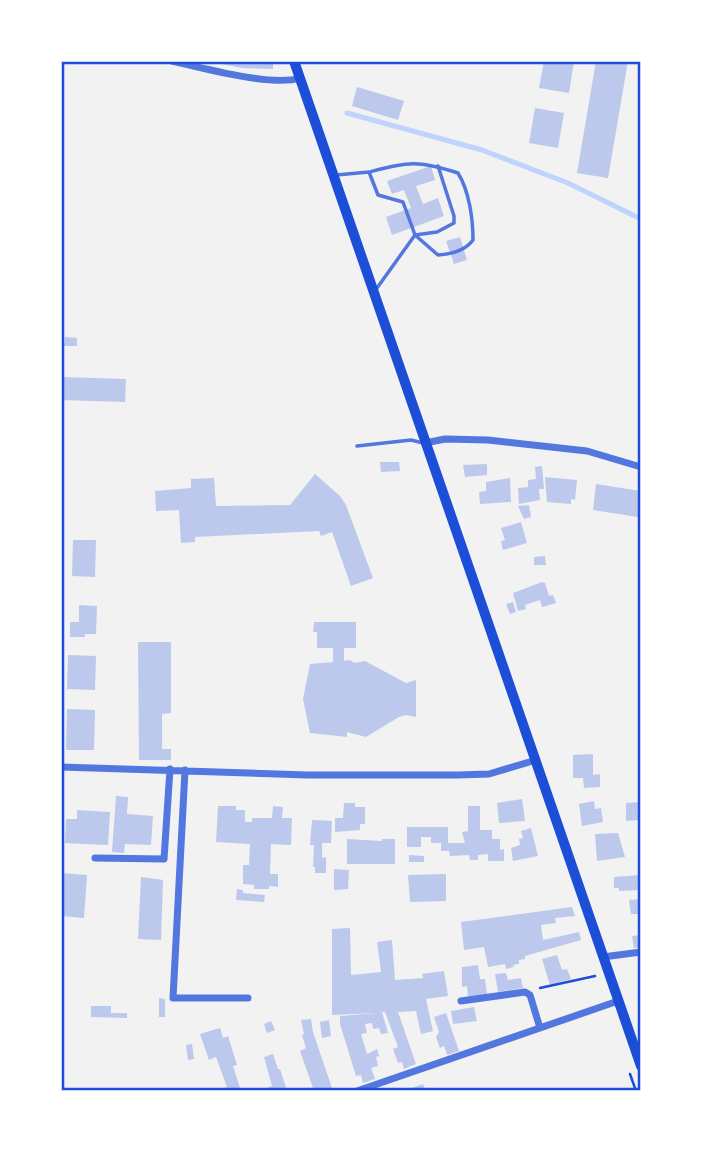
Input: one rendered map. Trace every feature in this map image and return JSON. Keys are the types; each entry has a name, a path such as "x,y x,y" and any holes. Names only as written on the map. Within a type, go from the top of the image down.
{"main road":[{"path":"295,61 641,1066"}],"street":[{"path":"172,61 273,80 291,81 300,78"},
{"path":"425,443 445,439 488,440 587,452 641,467"},
{"path":"61,766 307,775 479,775 536,760"},
{"path":"95,858 164,859 170,769"},
{"path":"185,770 173,998 248,998"},
{"path":"603,957 641,953"},
{"path":"461,1001 528,993 540,1028"},
{"path":"357,1091 618,1001"}],"lane":[{"path":"333,175 369,172 411,162 424,162 458,173 472,219 473,240 467,248 438,255 415,236 402,202 377,195 369,172"},
{"path":"373,293 415,236 437,232 454,223 438,166"},
{"path":"357,446 411,440 425,443"}],"path":[{"path":"528,993 595,976"}],"building":[{"path":"222,61 273,61 273,69 242,68 222,64"},
{"path":"544,61 574,61 569,93 539,88"},
{"path":"596,61 628,61 608,178 577,173"},
{"path":"357,87 404,101 398,120 352,106"},
{"path":"535,108 564,113 558,148 529,143"},
{"path":"431,166 435,180 416,186 423,204 438,198 444,216 392,235 386,217 411,208 404,190 392,194 387,181"},
{"path":"460,237 467,260 454,264 446,241"},
{"path":"65,337 77,338 77,346 64,346"},
{"path":"61,346 64,346 64,369 61,369"},
{"path":"61,377 126,379 125,402 61,400"},
{"path":"380,462 399,462 400,471 381,472"},
{"path":"487,464 487,475 465,477 463,465"},
{"path":"542,466 544,489 539,489 540,500 519,504 518,488 528,487 528,480 536,479 535,467"},
{"path":"315,474 340,496 346,505 373,578 351,586 332,532 321,536 319,531 195,537 195,542 181,543 179,510 156,511 155,491 191,488 191,479 214,478 216,506 290,505"},
{"path":"545,477 577,480 575,500 571,499 571,504 547,502"},
{"path":"510,478 511,502 480,504 479,492 486,491 486,482"},
{"path":"596,484 641,491 638,517 593,510"},
{"path":"529,505 531,517 524,519 518,506"},
{"path":"521,522 527,543 503,550 501,541 505,540 501,528"},
{"path":"73,540 96,540 95,577 72,576"},
{"path":"545,556 546,565 534,565 534,557"},
{"path":"542,582 556,603 542,607 540,600 525,605 526,609 518,611 513,593"},
{"path":"513,602 516,612 510,614 506,604"},
{"path":"79,605 97,606 96,634 70,637 70,622 79,622"},
{"path":"314,622 356,622 356,648 344,648 344,661 365,661 406,683 416,680 416,717 399,717 366,737 347,732 347,737 310,733 303,699 310,664 333,662 333,648 317,648 317,632 313,632"},
{"path":"138,642 171,642 171,713 162,714 162,749 171,749 171,760 139,760"},
{"path":"68,655 96,656 95,690 67,689"},
{"path":"67,709 95,710 94,750 66,750"},
{"path":"593,754 593,775 600,774 600,787 584,788 583,778 573,778 573,755"},
{"path":"116,796 128,797 127,814 153,816 151,845 125,844 124,853 112,852"},
{"path":"522,799 525,821 499,823 497,803"},
{"path":"594,801 595,809 601,808 603,822 582,826 579,804"},
{"path":"641,802 641,820 626,821 626,803"},
{"path":"344,803 365,807 365,824 360,824 360,830 335,832 335,818 343,818"},
{"path":"218,806 236,806 236,810 245,810 245,822 252,822 252,818 272,818 273,806 283,807 282,818 292,818 291,845 271,844 270,874 278,874 278,887 254,889 254,885 243,884 243,865 249,865 250,844 216,842"},
{"path":"468,806 480,806 480,830 492,830 492,839 500,839 500,850 504,849 504,861 488,861 488,854 478,855 478,860 470,860 469,855 450,856 449,851 441,851 441,843 431,843 431,837 421,837 421,847 407,847 407,827 448,827 448,843 465,843 462,832 468,831"},
{"path":"77,810 110,812 108,845 65,843 66,819 77,819"},
{"path":"312,820 332,821 331,843 322,843 322,858 326,857 326,873 315,873 313,867 314,845 310,845"},
{"path":"531,828 538,856 513,861 511,848 520,845 519,839 523,838 521,831"},
{"path":"618,833 625,857 597,861 595,834"},
{"path":"347,839 395,839 395,864 347,864"},
{"path":"409,855 424,856 424,862 409,862"},
{"path":"334,869 349,870 348,889 334,890"},
{"path":"61,873 87,875 84,918 61,916"},
{"path":"446,874 446,901 410,902 408,875"},
{"path":"641,875 639,890 619,891 619,888 614,888 614,877"},
{"path":"141,877 163,880 161,940 138,939"},
{"path":"237,889 243,890 243,893 265,895 264,902 236,900"},
{"path":"641,899 641,914 631,914 629,900"},
{"path":"572,907 575,916 555,918 556,923 541,925 543,940 579,932 581,940 525,956 525,959 519,960 519,964 513,965 514,967 506,969 505,964 488,967 484,947 464,950 461,922"},
{"path":"350,928 351,975 381,972 377,942 392,940 395,980 423,978 422,974 444,971 448,996 426,999 433,1031 421,1034 416,1011 398,1012 416,1064 404,1069 402,1062 398,1063 393,1049 398,1047 385,1012 382,1012 388,1033 381,1034 379,1028 373,1029 372,1023 365,1024 367,1033 361,1034 367,1054 377,1049 379,1056 376,1057 378,1066 371,1068 375,1079 363,1083 361,1075 356,1076 340,1016 376,1013 332,1015 332,929"},
{"path":"641,935 641,947 634,948 632,936"},
{"path":"557,955 562,970 567,969 571,979 550,985 542,959"},
{"path":"478,965 480,979 485,979 487,994 468,997 467,986 462,987 462,967"},
{"path":"506,973 508,980 521,978 523,988 498,992 495,974"},
{"path":"159,998 165,999 165,1017 159,1017"},
{"path":"91,1006 111,1006 111,1013 127,1013 127,1018 91,1017"},
{"path":"474,1007 477,1021 453,1024 451,1011"},
{"path":"446,1013 459,1051 447,1055 444,1046 440,1048 436,1037 439,1032 434,1017"},
{"path":"311,1019 333,1091 314,1091 300,1051 306,1048 301,1020"},
{"path":"329,1020 331,1036 322,1038 320,1022"},
{"path":"271,1021 275,1030 267,1033 264,1024"},
{"path":"220,1028 223,1038 228,1036 241,1091 216,1091 227,1087 216,1057 209,1060 200,1034"},
{"path":"192,1044 194,1059 188,1060 186,1045"},
{"path":"273,1054 287,1091 269,1091 268,1087 272,1086 264,1057"},
{"path":"423,1084 426,1091 412,1091 412,1088"}],"waterway":[{"path":"347,113 482,150 568,183 641,219"}]}
